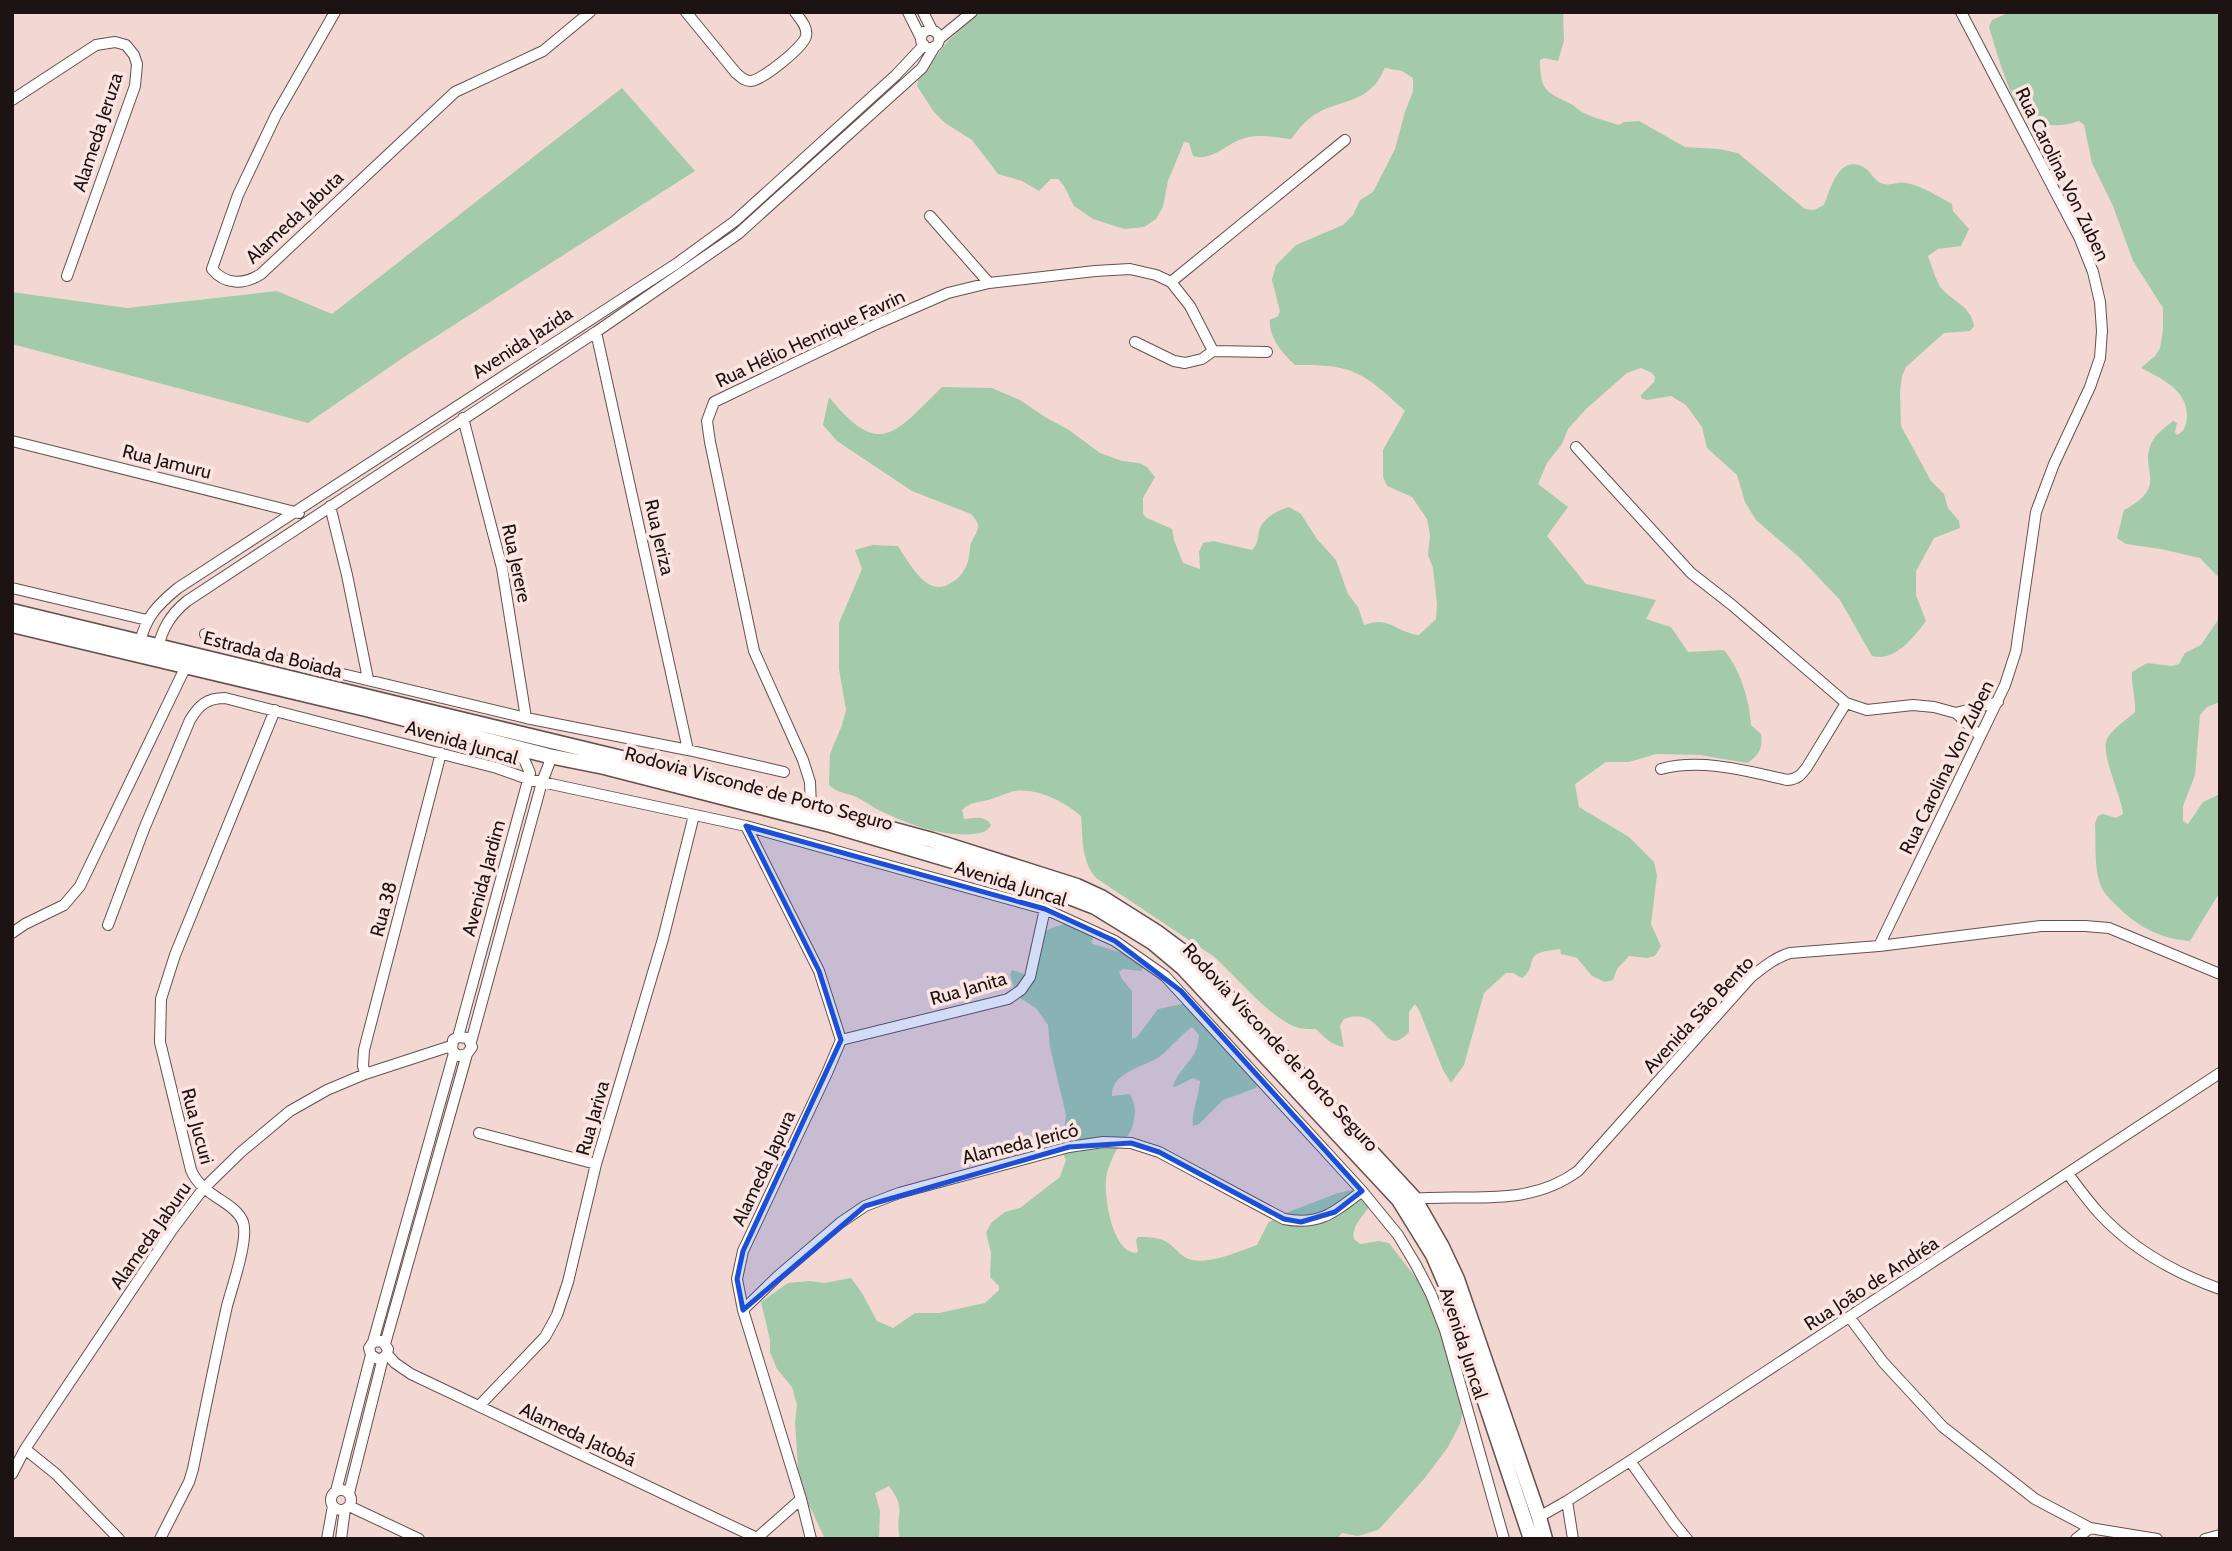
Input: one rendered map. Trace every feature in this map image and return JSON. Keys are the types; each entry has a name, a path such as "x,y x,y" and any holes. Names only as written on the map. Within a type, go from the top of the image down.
{"main road":[{"name":"Estrada da Boiada","path":"12,611 157,652 524,733"},
{"name":"Estrada da Boiada","path":"12,625 138,647"},
{"name":"Estrada da Boiada","path":"157,652 186,666 498,743"},
{"name":"Rodovia Visconde de Porto Seguro","path":"524,733 932,840 1077,886 1101,897 1193,959 1406,1199 1443,1247 1457,1279 1545,1539"},
{"path":"524,733 544,743 549,756"},
{"name":"Rodovia Visconde de Porto Seguro","path":"498,743 831,825 1051,890 1095,907 1152,942 1183,968 1406,1199 1446,1285 1531,1539"}],"street":[{"name":"Alameda Jabuta","path":"335,12 276,115 238,195 212,269 223,279 251,281 261,274 455,92 543,51 590,12"},
{"path":"686,12 736,74 745,80 753,81 766,74 804,42 806,30 795,12"},
{"path":"908,12 930,42"},
{"path":"923,12 932,30 925,31 930,42"},
{"name":"Avenida Jazida","path":"138,647 147,620 158,604 178,588 676,264 735,221 930,42 972,12"},
{"name":"Rua Carolina Von Zuben","path":"1879,946 1998,702 2016,651 2036,512 2054,464 2090,387 2099,359 2102,331 2100,302 2093,272 2080,239 1961,12"},
{"name":"Alameda Jeruza","path":"12,100 96,46 115,42 126,45 137,64 135,86 67,276"},
{"name":"Avenida Jazida","path":"157,652 162,631 172,613 187,601 596,332 738,234 922,68 930,42"},
{"path":"1213,351 1190,306 1171,282 1345,140"},
{"path":"930,216 989,282"},
{"name":"Rua Hélio Henrique Favrin","path":"811,807 810,782 803,760 754,651 710,442 707,421 714,402 872,326 948,293 989,282 1130,269 1156,275 1171,282"},
{"name":"Rua Jeriza","path":"589,319 600,322 596,332 688,750"},
{"path":"1135,342 1174,361 1185,363 1202,359 1213,351 1267,352"},
{"name":"Rua Jerere","path":"457,405 454,416 464,418 502,568 526,718"},
{"name":"Rua Jamuru","path":"12,441 313,518"},
{"path":"1576,447 1691,573 1732,604 1846,703 1867,710 1913,705 1934,707 1956,713 1980,736"},
{"path":"330,506 368,679"},
{"path":"12,588 147,620"},
{"path":"205,634 225,646 526,718 784,772"},
{"path":"12,933 64,905 80,886 186,666"},
{"name":"Avenida Juncal","path":"108,925 144,829 190,720 206,701 225,698 442,753 528,779 746,826 1045,909 1115,941 1166,976 1362,1191 1398,1235 1431,1294 1445,1330 1504,1539"},
{"path":"1956,713 1998,702"},
{"path":"1661,769 1678,764 1697,764 1787,780 1800,777 1846,703"},
{"name":"Rua Jucuri","path":"160,1539 193,1469 227,1306 243,1246 244,1224 233,1209 203,1189 191,1170 160,1042 161,999 175,955 275,710"},
{"path":"498,743 524,759 529,768 528,779"},
{"name":"Rua 38","path":"365,1074 364,1051 442,753"},
{"name":"Avenida Jardim","path":"467,1055 549,764 549,756"},
{"name":"Avenida Jardim","path":"373,1342 528,779"},
{"name":"Rua Jariva","path":"479,1406 545,1337 557,1315 568,1282 596,1164 663,939 694,815"},
{"path":"746,826 819,971 841,1040"},
{"name":"Rua Janita","path":"841,1040 1008,999 1015,995 1030,977 1045,909"},
{"name":"Avenida São Bento","path":"1406,1199 1508,1197 1546,1190 1563,1182 1577,1171 1751,978 1769,962 1790,954 2041,926 2109,928 2220,974"},
{"path":"341,1539 351,1497 349,1493 385,1352 467,1055 458,1056 455,1045 468,1038 471,1042"},
{"name":"Alameda Japura","path":"811,1539 802,1499 743,1310 737,1279 743,1251 841,1040"},
{"name":"Alameda Jaburu","path":"12,1474 25,1449 172,1230 203,1189 241,1152 290,1111 327,1090 365,1074 455,1045"},
{"name":"Rua João de Andréa","path":"1539,1517 1567,1502 1850,1318 2220,1073"},
{"path":"480,1133 596,1164"},
{"name":"Alameda Jericó","path":"743,1310 778,1276 865,1206 899,1193 1069,1147 1103,1142 1131,1143 1159,1152 1284,1219 1300,1222 1320,1219 1335,1212 1362,1191"},
{"path":"2068,1174 2099,1213 2126,1238 2161,1263 2220,1289"},
{"path":"1850,1318 1883,1362 1943,1427 2035,1499 2090,1528 2157,1539"},
{"path":"327,1539 333,1506 331,1498 336,1491 371,1355 369,1348 373,1342 382,1341 385,1352"},
{"path":"371,1355 378,1359 385,1352"},
{"name":"Alameda Jatobá","path":"385,1352 411,1374 758,1538"},
{"path":"25,1449 56,1474 119,1539"},
{"path":"1630,1461 1687,1539"},
{"path":"336,1491 345,1490 349,1493"},
{"path":"758,1538 802,1499"},
{"path":"1567,1502 1573,1539"},
{"path":"333,1506 337,1509 347,1508 419,1539"},
{"path":"2076,1539 2090,1528"},
{"path":"2205,1539 2220,1535"}],"highlighted area":[{"path":"746,826 1045,909 1115,941 1181,991 1362,1191 1335,1212 1301,1222 1284,1219 1159,1152 1131,1143 1069,1147 865,1206 743,1310 737,1279 743,1251 841,1040 819,971"}],"green space":[{"path":"980,12 1563,12 1564,41 1558,61 1544,58 1540,60 1542,79 1547,90 1582,112 1619,125 1639,121 1685,147 1738,153 1805,209 1814,210 1824,205 1837,174 1849,165 1856,165 1865,168 1881,183 1907,183 1947,201 1969,229 1961,246 1938,249 1928,256 1941,288 1966,309 1974,326 1970,331 1944,333 1906,367 1900,391 1901,426 1931,481 1944,494 1948,508 1959,521 1960,528 1934,538 1916,571 1916,595 1926,621 1896,652 1880,657 1872,656 1840,600 1800,558 1756,520 1745,502 1737,475 1707,448 1702,427 1686,405 1671,396 1647,400 1641,398 1654,382 1652,373 1641,368 1627,373 1586,409 1568,429 1562,444 1547,463 1538,484 1568,507 1547,536 1586,584 1656,600 1646,619 1671,627 1688,652 1724,650 1739,676 1749,706 1751,725 1761,734 1761,743 1755,757 1747,763 1700,755 1656,754 1629,762 1606,762 1575,784 1579,807 1629,837 1654,862 1657,875 1651,924 1661,946 1655,956 1629,956 1617,969 1613,980 1605,982 1592,976 1577,958 1561,954 1560,949 1537,954 1522,978 1506,973 1484,993 1464,1065 1451,1083 1415,1004 1409,1012 1409,1032 1393,1041 1376,1024 1358,1016 1344,1019 1340,1026 1344,1047 1332,1043 1316,1029 1288,1024 1213,956 1096,878 1085,857 1081,816 1058,801 1041,794 1014,791 971,804 962,810 964,819 979,818 991,825 981,833 949,834 904,821 829,785 830,754 846,710 839,669 839,623 862,569 855,550 872,545 898,546 919,576 933,586 941,587 955,580 964,570 978,526 971,514 912,491 837,441 823,425 829,397 847,417 875,434 887,433 899,427 942,387 992,388 1020,400 1100,453 1147,467 1155,477 1143,498 1143,514 1172,529 1183,563 1200,569 1199,552 1203,543 1213,541 1252,550 1260,528 1268,517 1289,507 1301,514 1317,539 1336,560 1348,594 1358,607 1364,625 1373,622 1386,623 1419,635 1436,619 1437,604 1433,568 1428,555 1430,535 1427,519 1412,497 1387,486 1383,477 1383,450 1405,411 1378,387 1356,373 1331,366 1295,365 1277,345 1270,326 1270,320 1278,316 1280,311 1272,280 1276,265 1296,245 1343,225 1353,215 1360,200 1373,192 1395,149 1413,91 1413,78 1402,71 1385,68 1371,89 1363,95 1314,115 1291,139 1251,137 1200,157 1193,156 1189,143 1184,142 1168,181 1163,207 1156,219 1144,227 1124,229 1093,219 1074,206 1058,179 1051,179 1039,191 1022,181 998,174 972,140 945,123 934,112 917,86 918,80 948,41"},
{"path":"2010,12 2220,12 2220,579 2200,558 2126,544 2117,538 2124,510 2138,501 2150,484 2148,460 2153,440 2173,421 2177,423 2177,435 2182,432 2187,417 2186,408 2183,399 2172,386 2141,368 2160,348 2163,308 2133,261 2113,206 2092,163 2084,125 2079,121 2059,125 2037,123 2025,116 2014,99 1989,27 1992,20"},
{"path":"622,88 695,171 410,353 308,423 12,344 12,292 127,308 277,291 332,314"},
{"path":"2220,617 2220,702 2207,707 2200,715 2195,775 2183,806 2183,821 2188,824 2203,802 2220,794 2220,895 2190,941 2179,940 2150,930 2133,920 2107,896 2100,884 2097,870 2095,823 2098,816 2103,814 2116,818 2123,814 2106,755 2106,746 2112,732 2135,712 2132,672 2147,663 2172,666 2179,664 2185,653 2201,645"},
{"path":"1066,924 1088,931 1094,937 1091,942 1093,944 1129,955 1142,966 1142,971 1123,969 1119,972 1132,991 1132,1039 1137,1037 1158,1009 1191,1005 1260,1080 1256,1088 1223,1100 1199,1124 1193,1126 1200,1081 1193,1078 1173,1086 1196,1051 1199,1035 1192,1027 1163,1054 1131,1070 1117,1081 1112,1096 1130,1094 1135,1109 1131,1129 1115,1153 1106,1178 1108,1210 1121,1244 1136,1253 1138,1237 1155,1238 1169,1243 1188,1259 1216,1259 1257,1245 1268,1223 1278,1216 1351,1190 1363,1193 1369,1207 1356,1226 1354,1239 1360,1244 1379,1241 1389,1243 1426,1291 1455,1354 1464,1407 1460,1424 1448,1447 1424,1479 1378,1530 1358,1536 1342,1533 1337,1539 900,1539 898,1501 889,1486 875,1493 880,1511 879,1539 825,1539 811,1509 800,1498 795,1422 797,1405 792,1387 777,1369 770,1352 770,1340 761,1302 788,1283 824,1283 851,1278 877,1321 893,1328 915,1313 939,1313 985,1303 999,1290 999,1286 990,1277 991,1253 986,1232 992,1222 1005,1212 1020,1208 1060,1177 1066,1160 1055,1136 1064,1131 1066,1115 1050,1047 1048,1025 1036,1008 1017,996 1010,975 1012,970 1028,974 1038,940 1047,930"}]}
